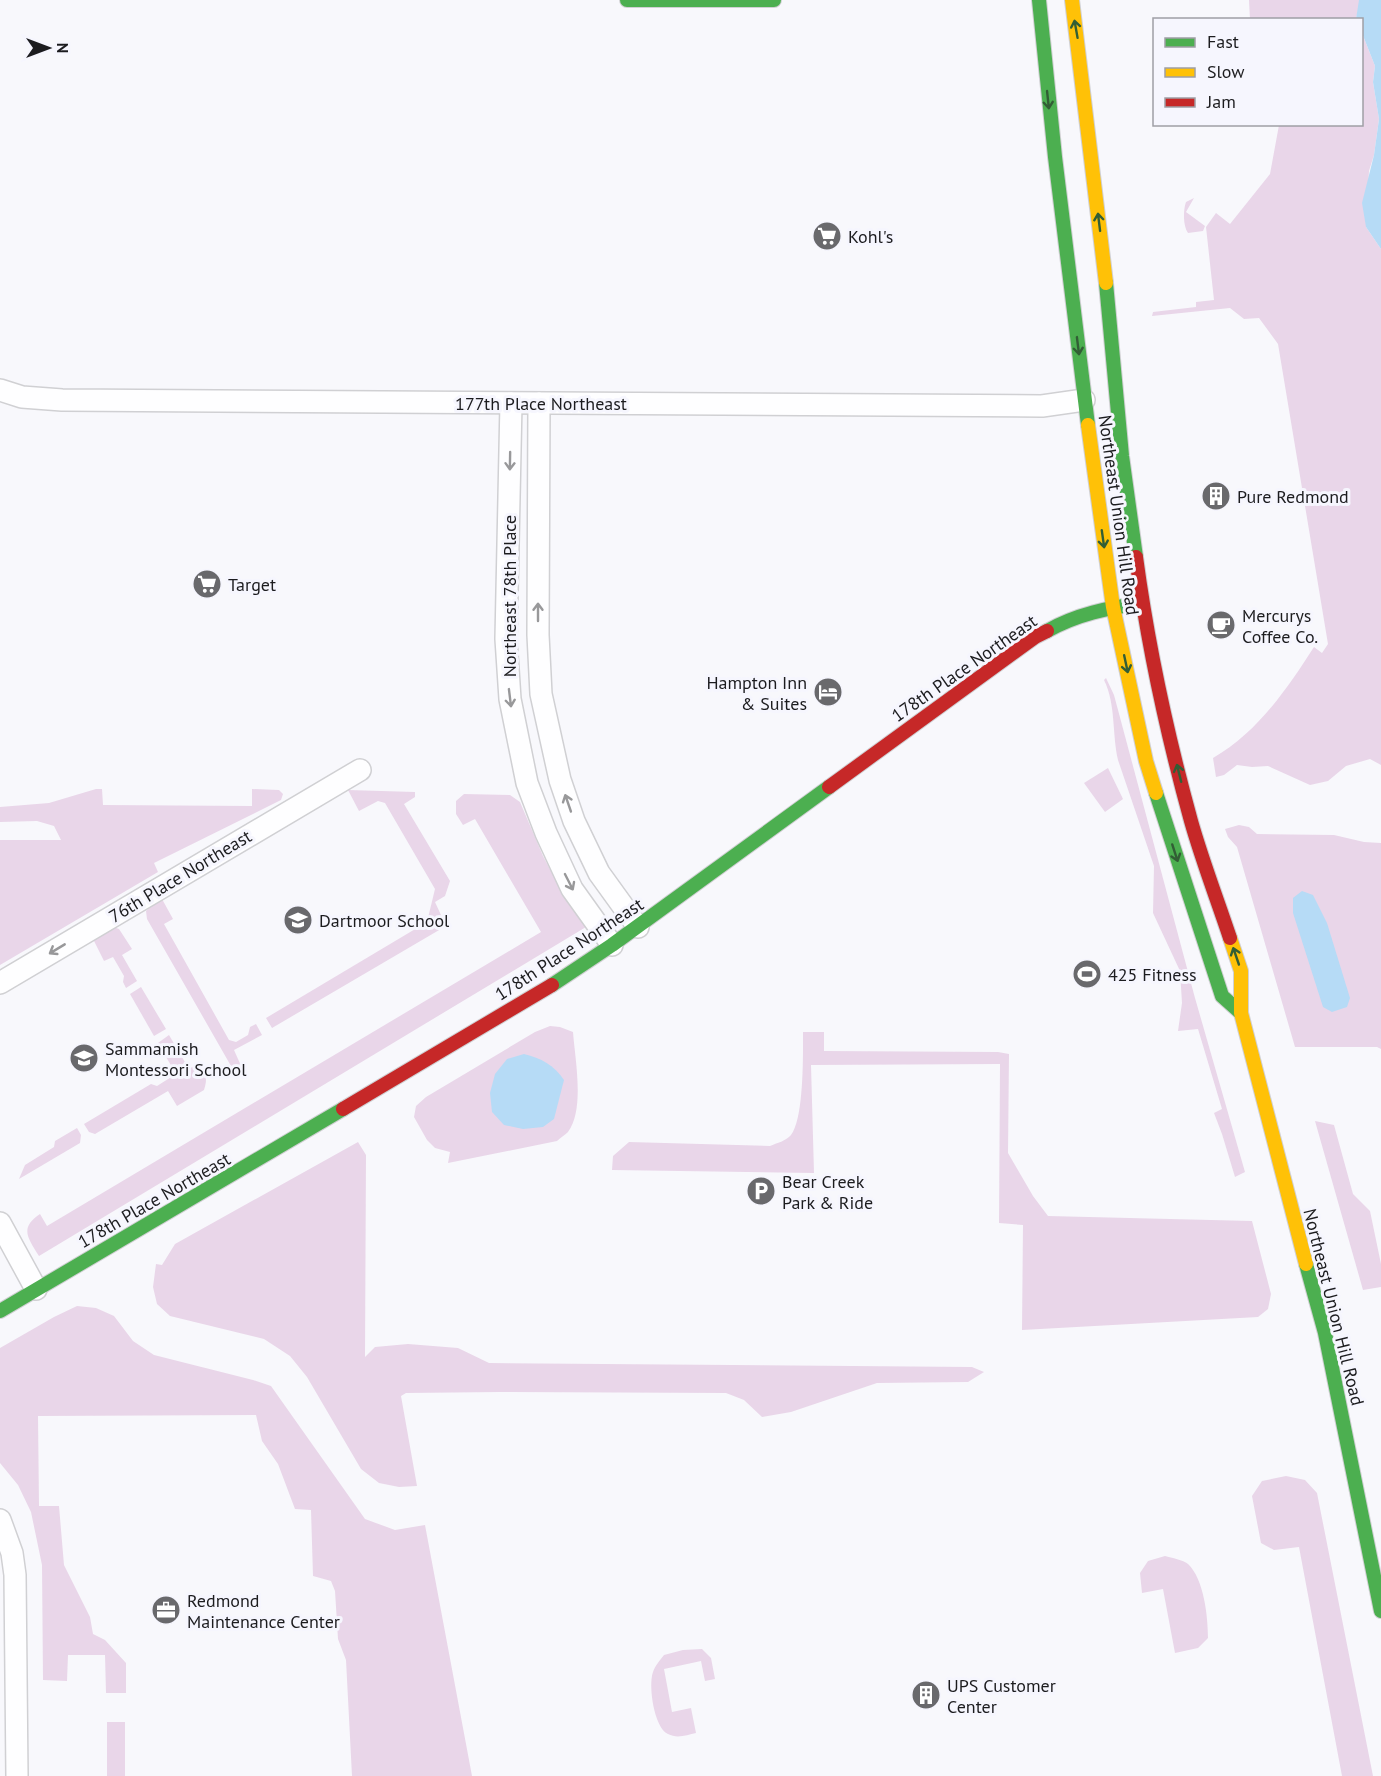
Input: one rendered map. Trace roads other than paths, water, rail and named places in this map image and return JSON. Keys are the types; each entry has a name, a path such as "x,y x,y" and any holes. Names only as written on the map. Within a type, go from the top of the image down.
{"main road":[{"path":"627,0 774,0"},
{"name":"Northeast Union Hill Road","path":"1039,0 1084,400 1113,607 1146,761 1167,828 1222,996 1241,1013"},
{"name":"Northeast Union Hill Road","path":"1072,0 1106,280 1122,456 1142,603 1173,750 1192,823 1241,971 1241,1013 1325,1333 1381,1611"},
{"name":"178th Place Northeast","path":"0,1311 542,991 638,927 1035,637 1068,619 1113,607 1142,603"}],"street":[{"name":"177th Place Northeast","path":"0,390 22,397 44,400 1042,406 1084,400"},
{"name":"Northeast 78th Place","path":"511,403 506,639 510,699 527,783 546,833 572,889 612,945"},
{"name":"Northeast 78th Place","path":"539,403 540,694 560,780 574,821 599,873 638,927"},
{"name":"76th Place Northeast","path":"0,983 360,770"},
{"path":"0,1223 36,1289"},
{"path":"0,1520 12,1553 15,1575 17,1776"}],"water":[{"path":"1359,0 1381,0 1381,249 1366,227 1362,203 1374,155 1379,119 1373,82 1375,66 1363,36 1363,18 1356,18"},
{"path":"1302,891 1313,895 1327,923 1350,998 1347,1007 1332,1012 1323,1007 1293,913 1293,898"},
{"path":"524,1054 547,1063 564,1080 554,1119 543,1127 523,1129 504,1125 492,1112 490,1093 495,1074 507,1059"}],"place":[{"name":"Kohl's","path":"827,236"},
{"name":"Pure Redmond","path":"1216,496"},
{"name":"Target","path":"207,584"},
{"name":"Mercurys Coffee Co.","path":"1221,625"},
{"name":"Hampton Inn & Suites","path":"828,692"},
{"name":"Dartmoor School","path":"298,920"},
{"name":"425 Fitness","path":"1087,974"},
{"name":"Sammamish Montessori School","path":"84,1058"},
{"name":"Bear Creek Park & Ride","path":"761,1191"},
{"name":"Redmond Maintenance Center","path":"166,1610"},
{"name":"UPS Customer Center","path":"926,1695"}]}
